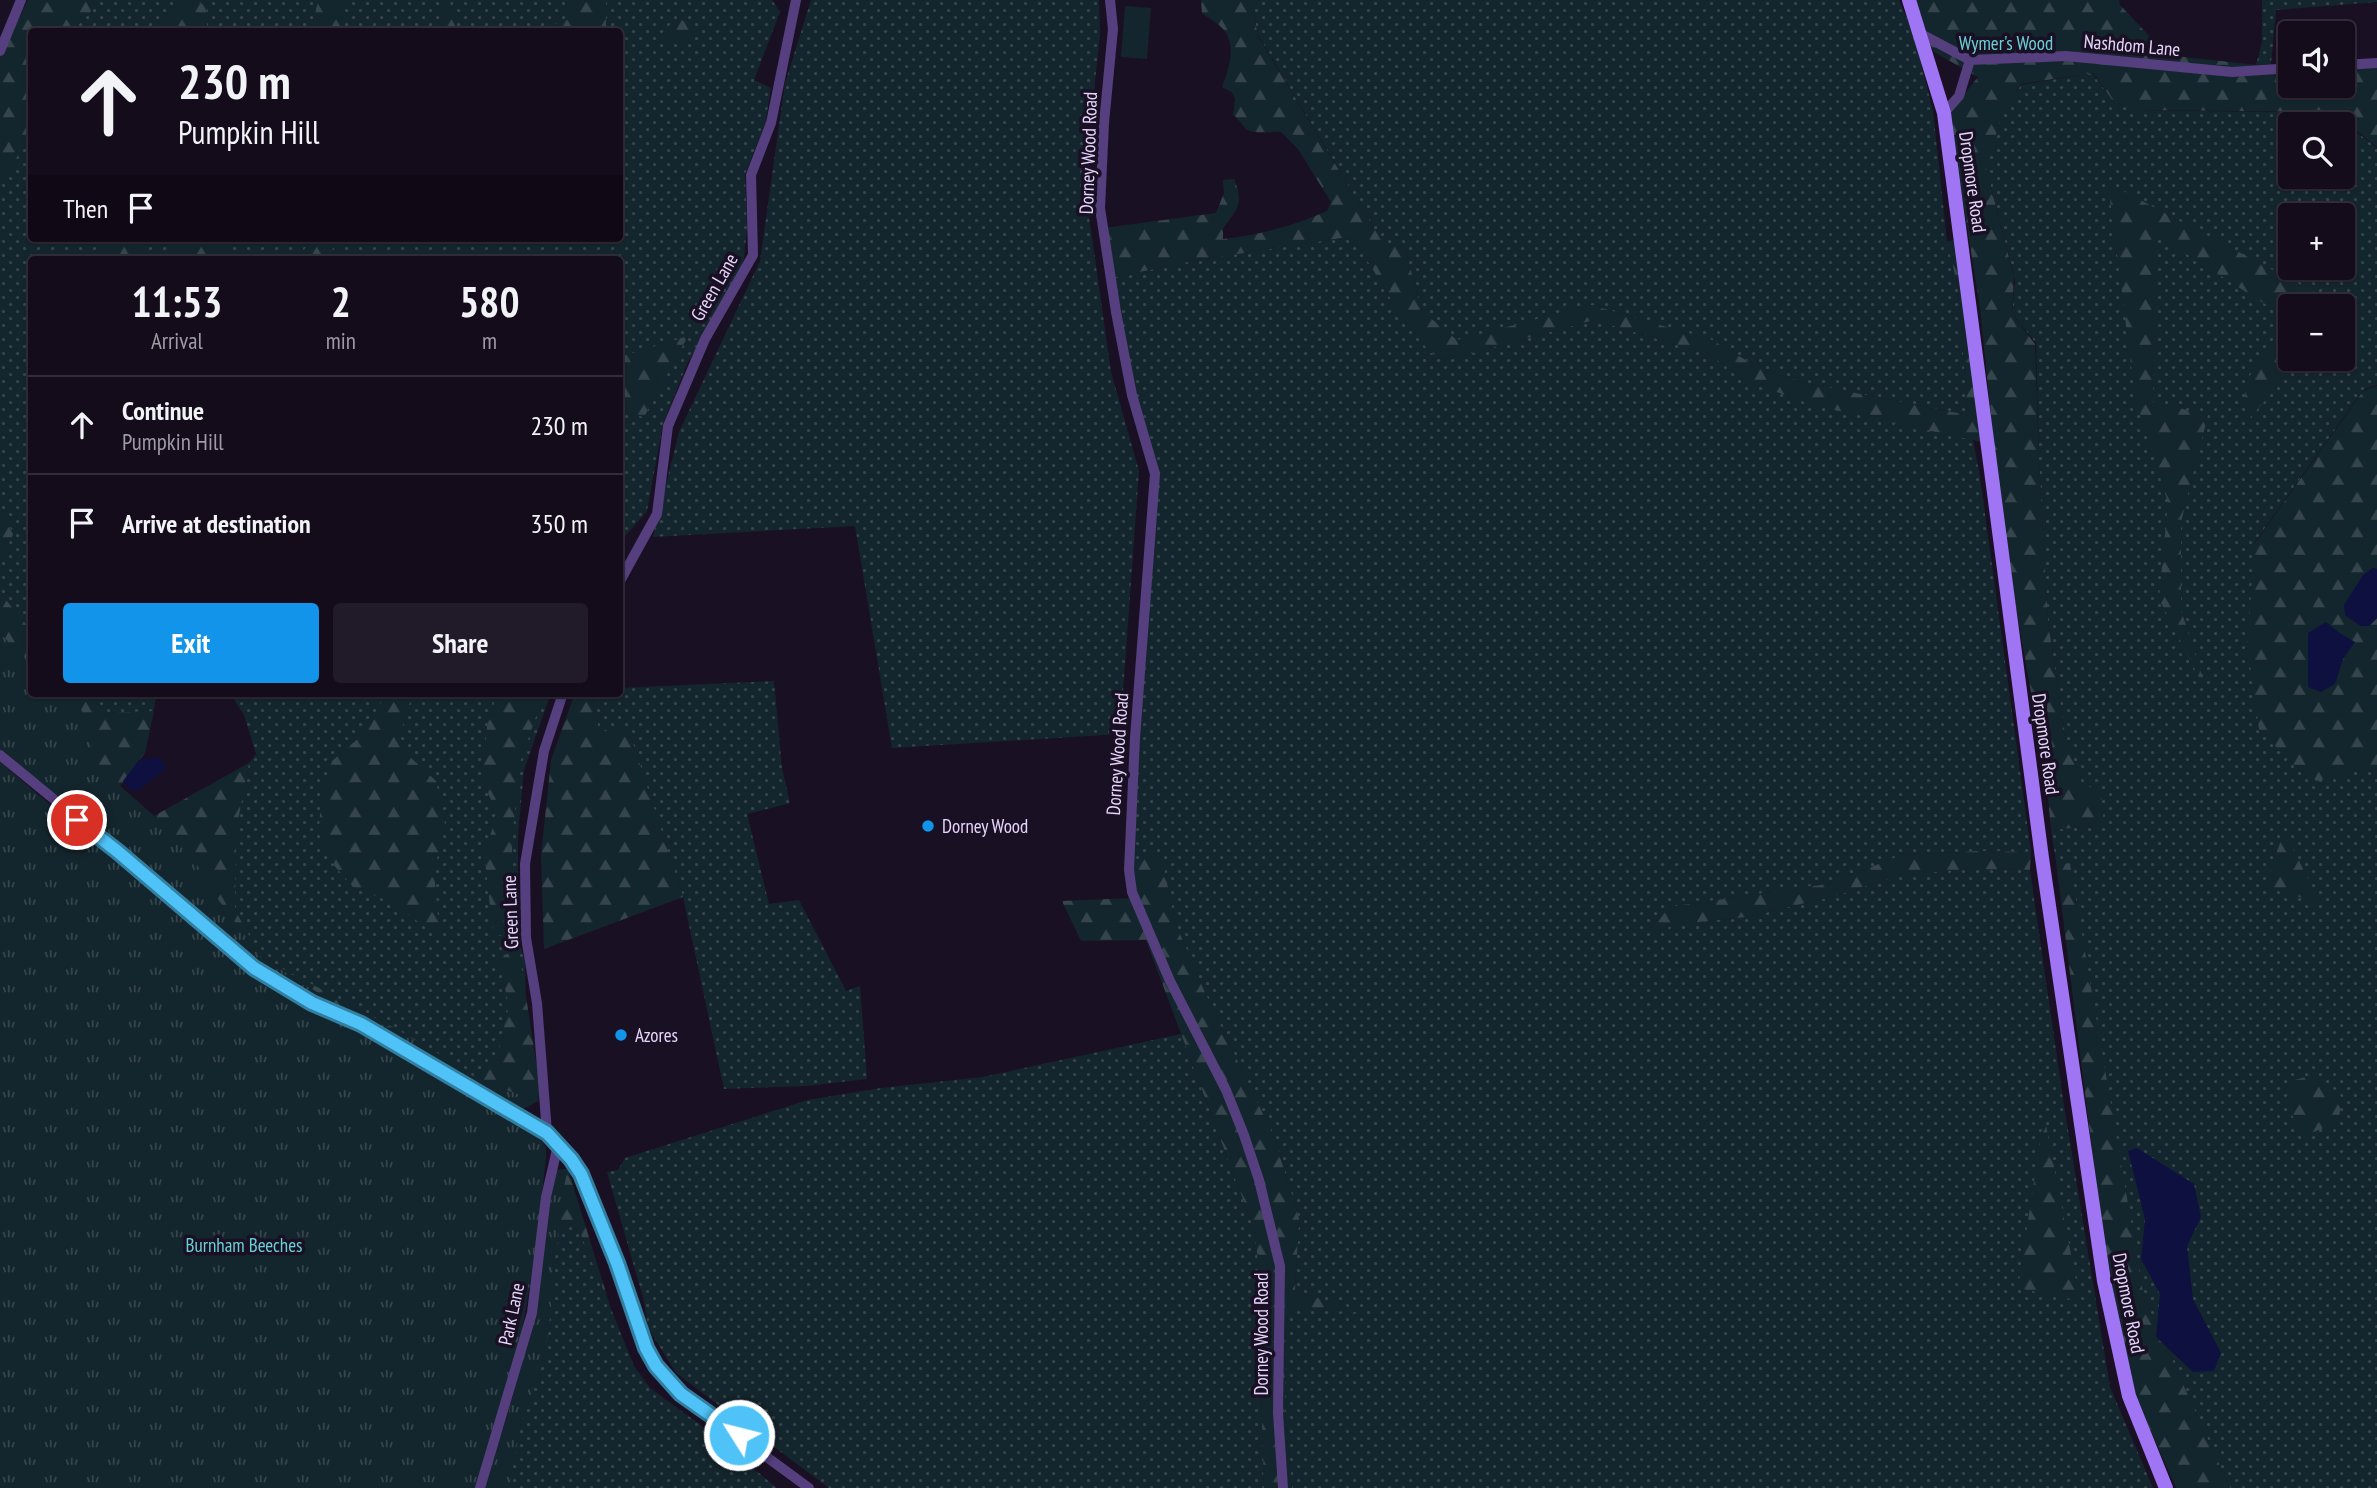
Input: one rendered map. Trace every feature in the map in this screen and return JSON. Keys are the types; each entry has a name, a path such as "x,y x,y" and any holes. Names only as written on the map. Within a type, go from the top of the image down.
{"street":[{"path":"0,51 20,0"},
{"name":"Green Lane","path":"623,575 657,514 667,426 705,339 753,255 751,175 771,123 796,0"},
{"name":"Dorney Wood Road","path":"1110,0 1113,29 1100,208 1132,395 1155,474 1135,738 1129,870 1132,892 1170,981 1226,1090 1254,1161 1262,1191 1280,1266 1278,1413 1283,1488"},
{"name":"Dropmore Road","path":"1909,0 1944,113 2042,858 2104,1281 2129,1396 2166,1488"},
{"path":"1919,33 1970,60 1959,96 1944,113"},
{"name":"Nashdom Lane","path":"1970,60 2066,56 2232,72 2278,69"},
{"path":"2355,64 2377,63"},
{"name":"Green Lane","path":"547,1133 537,1003 526,938 525,864 544,751 562,697"},
{"path":"0,755 254,968 312,1003 361,1024 547,1133 581,1174 617,1263 646,1348 656,1366 681,1394 809,1488"},
{"name":"Park Lane","path":"480,1488 532,1313 547,1196 558,1144"}],"green space":[{"path":"28,0 772,0 780,12 754,80 771,88 765,125 745,174 747,228 743,266 687,364 663,424 647,511 625,536 623,543 623,256 28,256 28,659 0,634 0,58"},
{"path":"28,0 101,0 76,28 28,28 28,137 0,187 0,58"},
{"path":"178,0 196,0 207,7 207,28 157,28"},
{"path":"319,0 346,0 340,28 313,28"},
{"path":"447,0 450,0 455,28 436,28"},
{"path":"565,0 606,0 606,28 544,28 569,19"},
{"path":"811,0 1099,0 1100,36 1084,181 1111,372 1139,471 1120,734 892,748 855,526 653,537 679,432 760,261 785,83"},
{"path":"1201,0 1251,0 1258,36 1384,245 1404,245 1422,311 1457,340 1591,305 1712,340 1756,366 1804,383 1968,415 1958,288 1947,241 1955,240 1986,443 1813,405 1749,382 1708,354 1594,320 1446,360 1431,353 1402,317 1354,239 1341,238 1192,261 1111,278 1104,228 1216,213 1224,193 1223,180 1234,179 1239,200 1236,210 1223,228 1223,239 1302,221 1327,211 1331,202 1298,149 1281,132 1250,131 1233,115 1235,99 1232,92 1222,87 1231,48 1226,33 1202,13"},
{"path":"1251,0 1899,0 1914,35 1933,111 1947,241 1958,288 1968,415 1804,383 1756,366 1712,340 1591,305 1457,341 1422,311 1404,245 1384,245 1258,35"},
{"name":"Wymer's Wood","path":"1906,0 2119,0 2120,5 2167,55 2278,65 2278,98 2355,98 2355,66 2377,67 2377,147 2355,130 2355,112 2133,110 2115,104 2093,73 2021,84 2002,115 1986,167 2014,278 2012,314 2035,344 2048,622 2065,734 2081,782 2101,793 2104,825 2051,830 2046,776 2019,625 1998,483 1980,308 1949,113 1978,77 1934,52"},
{"path":"2262,0 2377,2 2276,10 2271,64 2256,65 2262,42"},
{"path":"1125,6 1151,8 1147,59 1121,57"},
{"path":"675,19 691,22 695,31 682,45 665,39 666,29"},
{"path":"2092,73 2115,104 2133,110 2278,112 2278,189 2355,189 2355,131 2377,148 2377,385 2363,390 2255,542 2377,769 2377,1488 2230,1488 2144,1298 2113,1141 2070,865 2056,862 2051,830 2104,825 2081,783 2065,734 2048,622 2036,343 2012,314 2015,280 1986,167 2002,114 2021,85"},
{"path":"2108,183 2278,273 2278,280 2292,280 2318,294 2278,294 2278,312 2158,236 2153,402 2208,415 2181,522 2181,610 2209,697 2159,599 2168,503 2135,397"},
{"path":"1341,238 1354,239 1402,317 1431,353 1446,360 1594,320 1708,354 1749,382 1973,440 2031,852 1979,851 1902,855 1827,884 1669,907 1651,932 1679,924 1747,917 1835,896 1904,874 1971,869 2030,870 2063,1099 2110,1387 2153,1488 1292,1488 1285,1418 1286,1307 1363,1312 1295,1291 1299,1218 1274,1137 1206,995 1175,922 1163,863 1132,862 1155,474 1132,395 1111,278 1192,261"},
{"path":"104,242 143,242 136,256 102,256"},
{"path":"170,242 225,242 229,247 225,256 166,256"},
{"path":"310,242 338,242 327,256 299,256"},
{"path":"2355,264 2360,282 2349,280 2355,280"},
{"path":"2278,332 2278,371 2291,371 2248,420 2244,385"},
{"path":"688,336 644,417 623,412 623,356"},
{"path":"2377,386 2377,569 2373,568 2345,615 2361,626 2369,626 2377,618 2377,769 2374,767 2317,781 2298,770 2259,729 2247,644 2255,543 2363,391"},
{"path":"0,505 13,534 0,566"},
{"path":"0,593 28,626 28,697 88,697 101,713 154,711 145,753 120,786 154,816 249,763 236,831 235,910 261,957 422,1043 473,1078 497,1058 509,1005 495,948 521,964 540,1087 538,1101 523,1109 250,960 0,752"},
{"path":"0,634 28,659 28,697 71,697 80,705 98,767 154,816 202,871 217,898 261,957 333,1002 422,1043 501,1094 506,1090 538,1101 523,1109 513,1109 250,960 0,752"},
{"path":"774,681 782,768 790,803 747,814 769,904 799,900 846,991 860,986 867,1079 806,1086 724,1089 683,897 628,729 599,732 593,697 623,697 623,688"},
{"path":"71,697 157,697 145,753"},
{"path":"233,697 550,697 524,770 518,835 518,938 525,962 526,1008 540,1087 501,1094 333,1002 261,957 217,898 240,775 256,754 244,715"},
{"path":"384,697 410,702 399,739 410,757 436,781 445,824 434,872 440,939 394,903 354,888 331,862 319,832 321,795 332,761 360,737"},
{"path":"497,697 543,697 519,766 512,843 512,939 493,933 484,852 498,814 482,781 488,716"},
{"path":"574,697 593,697 599,732 628,728 683,897 544,949 541,856 551,760"},
{"name":"Burnham Beeches","path":"0,762 259,976 312,1007 396,1047 540,1139 546,1147 535,1251 519,1344 505,1399 475,1488 0,1488"},
{"path":"2284,831 2320,903 2265,887"},
{"path":"1979,851 2031,852 2030,870 1971,869 1904,874 1835,896 1747,917 1679,924 1649,933 1669,907 1827,884 1902,855"},
{"path":"1153,853 1163,863 1175,922 1206,995 1274,1137 1299,1218 1295,1291 1367,1313 1286,1308 1285,1418 1292,1488 1264,1488 1260,1361 1261,1283 1254,1229 1146,940 1081,941 1062,901 1134,898 1132,862"},
{"path":"2056,862 2070,864 2144,1298 2230,1488 2176,1488 2130,1384 2101,1221"},
{"path":"1181,1034 1254,1229 1261,1283 1260,1361 1264,1488 829,1488 676,1373 648,1328 644,1301 607,1172 618,1170 625,1158 808,1100 881,1088 983,1077"},
{"path":"2317,1074 2341,1096 2339,1122 2306,1135 2288,1110 2291,1081"},
{"path":"2044,1115 2080,1301 2018,1288"},
{"path":"562,1169 568,1169 611,1309 580,1232 569,1224 560,1226 543,1361 521,1422 509,1488 509,1410 530,1335"},
{"path":"568,1169 559,1208 560,1226 543,1361 521,1422 509,1488 483,1488 526,1354 538,1295 553,1175 555,1170"},
{"path":"569,1223 580,1232 634,1366 650,1388 698,1423 777,1488 509,1488 521,1422 543,1361 560,1226"}],"shaded area":[{"path":"2373,568 2377,569 2377,618 2369,626 2361,626 2345,615 2344,605 2363,575"},
{"path":"2326,622 2355,642 2343,659 2335,684 2321,692 2308,687 2308,633"},
{"path":"159,757 167,768 140,789 131,791 123,781 139,760"},
{"path":"2137,1148 2194,1184 2201,1217 2187,1246 2193,1299 2221,1353 2214,1371 2193,1372 2156,1337 2160,1294 2141,1259 2145,1219 2128,1151"}],"place":[{"name":"Dorney Wood","path":"928,826"},
{"name":"Azores","path":"621,1035"}],"route":[{"path":"77,820 254,968 312,1003 361,1024 547,1133 581,1174 617,1263 646,1348 656,1366 681,1394 739,1435"}]}
